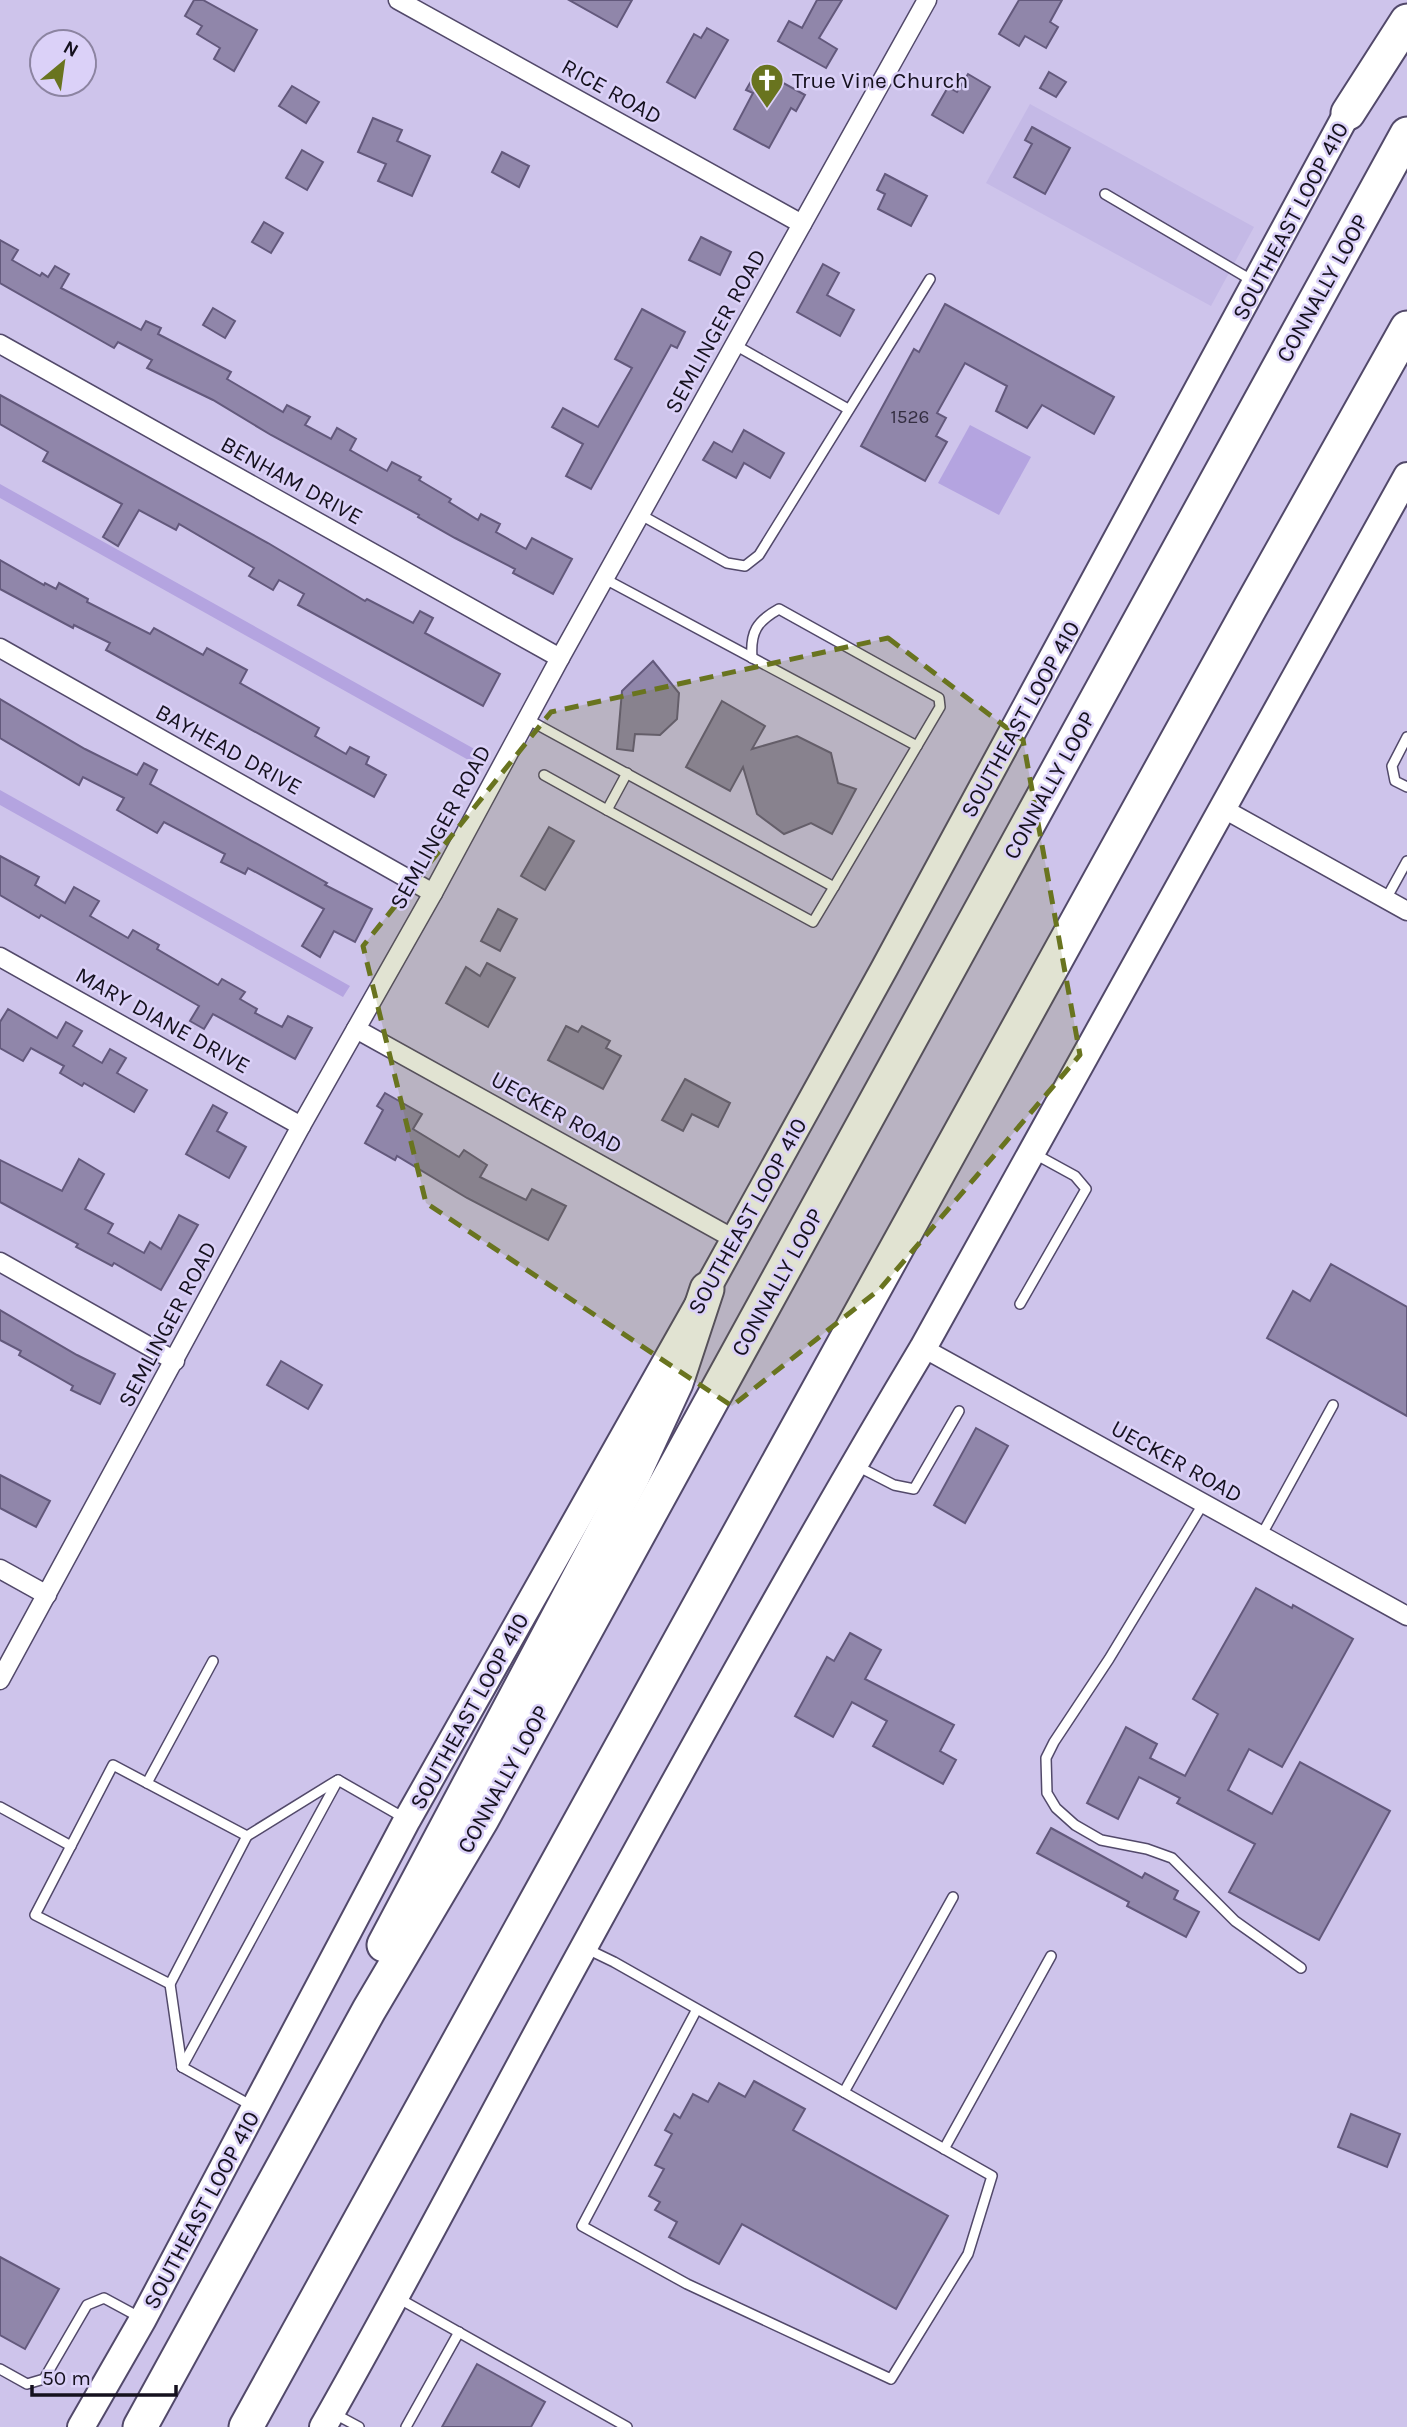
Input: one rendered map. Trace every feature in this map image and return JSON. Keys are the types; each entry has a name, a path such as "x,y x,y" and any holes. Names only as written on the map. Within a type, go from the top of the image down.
{"highway":[{"path":"1348,113 1407,21"},
{"name":"CONNALLY LOOP","path":"140,2427 369,2010 502,1782 1407,134"},
{"path":"246,2427 1241,622 1407,328"},
{"path":"369,2010 386,1938 632,1478 676,1383 707,1289"}],"main road":[{"name":"SOUTHEAST LOOP 410","path":"81,2427 143,2319 407,1820 707,1289 1257,284 1407,2"},
{"path":"327,2420 397,2297 584,1947 853,1465 923,1348 1407,476"}],"street":[{"name":"RICE ROAD","path":"398,0 802,224"},
{"name":"SEMLINGER ROAD","path":"0,1680 560,658 927,0"},
{"name":"BENHAM DRIVE","path":"0,344 560,658"},
{"name":"BAYHEAD DRIVE","path":"0,648 433,893"},
{"path":"1222,808 1407,911"},
{"name":"MARY DIANE DRIVE","path":"0,957 302,1126"},
{"name":"UECKER ROAD","path":"356,1029 734,1239"},
{"path":"0,1262 176,1361"},
{"name":"UECKER ROAD","path":"923,1348 1407,1616"},
{"path":"0,1569 47,1595"}],"lane":[{"path":"1105,194 1257,284"},
{"path":"641,515 727,563 745,566 759,555 930,279"},
{"path":"735,345 848,410"},
{"path":"605,579 917,746"},
{"path":"544,775 813,922 940,707 939,698 779,609 761,619 751,643 752,658"},
{"path":"527,719 834,887"},
{"path":"1407,737 1392,766 1395,781 1407,788"},
{"path":"607,810 627,774"},
{"path":"1386,899 1407,861"},
{"path":"1020,1304 1086,1189 1075,1176 1032,1152"},
{"path":"1261,1536 1333,1405"},
{"path":"853,1465 894,1485 914,1489 959,1411"},
{"path":"1203,1504 1050,1750 1046,1758 1047,1793 1056,1808 1074,1825 1101,1840 1147,1849 1172,1858 1235,1921 1301,1968"},
{"path":"147,1783 214,1661"},
{"path":"170,1984 35,1915 113,1765 247,1836"},
{"path":"338,1780 407,1820"},
{"path":"182,2067 170,1984 247,1836 338,1780"},
{"path":"182,2067 338,1780"},
{"path":"0,1807 71,1846"},
{"path":"844,2092 953,1897"},
{"path":"584,1947 614,1962 992,2176 968,2254 891,2379 687,2284 582,2226 697,2009"},
{"path":"944,2149 1051,1956"},
{"path":"182,2067 256,2108"},
{"path":"397,2297 627,2427"},
{"path":"0,2369 27,2384 44,2379 87,2305 104,2298 143,2319"},
{"path":"406,2427 459,2332"},
{"path":"327,2420 359,2427"}],"highlighted area":[{"path":"888,638 1023,740 1080,1055 880,1289 732,1406 426,1203 363,946 551,712"}],"shaded area":[{"path":"1030,104 1254,227 1211,306 986,183"},
{"path":"970,425 1031,457 999,515 938,483"},
{"path":"0,484 478,751 472,762 0,498"},
{"path":"0,790 350,986 343,997 0,805"}],"building":[{"path":"194,0 203,0 257,30 234,71 214,59 220,48 197,34 202,26 185,16"},
{"path":"569,0 632,0 617,27"},
{"path":"817,0 842,0 819,38 837,49 826,68 778,41 789,21 802,28"},
{"path":"1019,0 1062,0 1050,22 1058,27 1046,48 1025,36 1019,46 999,34"},
{"path":"707,28 728,40 695,98 667,82 694,34 701,38"},
{"name":"True Vine Church","path":"758,69 805,95 796,111 791,108 769,148 734,129 753,93 746,90"},
{"path":"1049,72 1066,82 1056,97 1040,88"},
{"path":"968,74 990,87 963,133 932,115 948,87 957,92"},
{"path":"292,86 319,102 306,123 279,106"},
{"path":"373,118 402,130 397,141 430,156 412,196 378,181 386,164 358,152"},
{"path":"1032,127 1070,148 1045,194 1014,177 1032,144 1025,140"},
{"path":"302,150 323,162 307,190 286,178"},
{"path":"502,152 529,166 519,187 492,172"},
{"path":"885,174 927,196 911,226 878,209 885,194 877,190"},
{"path":"264,222 283,233 271,253 252,242"},
{"path":"701,237 731,252 720,275 689,260"},
{"path":"0,240 18,250 12,260 40,276 42,273 48,277 55,266 69,274 61,288 141,330 146,321 161,328 158,334 231,372 227,379 283,412 287,405 310,417 305,425 331,439 337,428 356,439 350,450 387,471 392,462 421,477 419,480 451,499 449,502 478,520 481,514 500,524 496,532 526,549 532,538 572,559 553,594 513,573 515,569 455,538 418,517 419,515 271,435 213,400 147,368 152,360 118,342 114,348 0,283"},
{"path":"823,264 839,273 827,295 854,310 840,336 797,312"},
{"path":"945,304 1114,397 1094,434 1042,405 1027,428 996,411 1007,386 965,363 937,413 946,418 936,436 947,442 925,481 861,446 914,349 919,352"},
{"path":"213,308 235,321 225,338 203,325"},
{"path":"642,309 685,332 677,348 671,345 591,489 566,476 583,444 552,427 563,408 598,427 632,368 615,359"},
{"path":"0,395 268,543 365,601 367,599 413,623 420,611 433,618 425,633 500,674 483,706 298,605 304,594 279,580 273,590 249,576 254,568 179,524 176,530 139,510 118,546 103,537 122,504 43,461 48,452 0,424"},
{"path":"744,430 784,453 770,478 744,463 736,478 703,460 714,442 732,452"},
{"path":"0,560 44,585 45,583 56,589 59,583 88,599 87,602 150,634 154,628 203,655 207,648 247,670 240,683 319,728 315,736 346,754 350,747 369,757 366,764 386,775 374,797 106,650 110,643 74,625 73,628 0,589"},
{"path":"653,661 679,693 677,719 660,735 635,734 633,751 617,749 622,691"},
{"path":"0,699 85,749 137,775 144,763 157,770 150,784 327,883 325,885 372,909 355,942 334,931 320,957 302,946 324,909 248,868 245,874 221,862 225,854 164,822 157,833 117,810 124,798 83,777 79,785 0,738"},
{"path":"722,701 765,726 752,749 797,736 831,753 838,783 856,789 832,834 811,823 784,834 757,814 743,767 730,791 686,767"},
{"path":"549,827 574,841 545,890 521,876"},
{"path":"0,856 39,877 35,885 65,903 74,887 99,901 90,916 128,938 133,930 159,945 157,949 218,985 222,979 245,992 240,999 257,1009 255,1013 282,1027 288,1016 312,1028 295,1059 213,1014 204,1029 190,1021 199,1006 41,915 39,918 0,895"},
{"path":"498,909 517,919 500,951 481,941"},
{"path":"487,963 515,978 488,1027 446,1003 466,967 480,976"},
{"path":"8,1009 57,1038 66,1022 82,1031 73,1046 102,1063 110,1049 126,1058 117,1073 147,1090 134,1112 84,1083 82,1086 60,1073 64,1066 31,1048 23,1061 0,1048 0,1022"},
{"path":"566,1026 578,1032 582,1026 610,1041 606,1048 621,1056 603,1089 548,1060"},
{"path":"685,1079 730,1103 718,1127 692,1114 683,1131 662,1120"},
{"path":"385,1093 422,1114 413,1129 459,1157 464,1150 487,1165 480,1177 526,1200 532,1189 566,1206 548,1240 467,1198 397,1156 395,1160 365,1143 383,1110 377,1106"},
{"path":"213,1105 227,1113 217,1131 246,1147 229,1178 186,1154"},
{"path":"79,1159 104,1174 85,1209 113,1224 108,1233 144,1253 150,1242 161,1249 179,1215 198,1225 161,1290 114,1263 112,1266 76,1247 78,1244 0,1202 0,1160 62,1191"},
{"path":"1331,1264 1407,1307 1407,1416 1267,1338 1293,1291 1310,1301"},
{"path":"0,1310 115,1374 100,1404 71,1390 73,1386 19,1355 21,1351 0,1340"},
{"path":"281,1361 322,1385 308,1409 267,1385"},
{"path":"976,1428 1008,1446 965,1523 934,1505"},
{"path":"0,1475 50,1501 36,1527 0,1508"},
{"path":"1256,1588 1292,1608 1293,1605 1353,1639 1282,1767 1249,1749 1228,1790 1272,1814 1300,1762 1390,1811 1319,1940 1229,1892 1255,1844 1177,1803 1180,1798 1139,1777 1118,1819 1087,1803 1126,1727 1157,1744 1150,1758 1185,1776 1218,1714 1193,1699"},
{"path":"850,1633 881,1650 865,1679 954,1725 940,1751 956,1760 943,1784 873,1746 887,1721 852,1702 833,1737 795,1716 827,1657 834,1661"},
{"path":"1051,1828 1142,1878 1145,1873 1178,1891 1174,1899 1199,1912 1186,1937 1127,1906 1129,1902 1037,1853"},
{"path":"754,2081 805,2109 793,2130 948,2216 896,2309 742,2224 719,2264 669,2237 677,2222 655,2210 660,2202 649,2196 664,2169 655,2165 672,2134 665,2130 674,2114 680,2118 693,2094 708,2102 719,2083 745,2097"},
{"path":"1351,2114 1400,2134 1387,2167 1338,2147"},
{"path":"0,2257 59,2289 25,2349 0,2335"},
{"path":"477,2364 545,2402 531,2427 442,2427"}],"place":[{"name":"True Vine Church","path":"767,110"}]}
